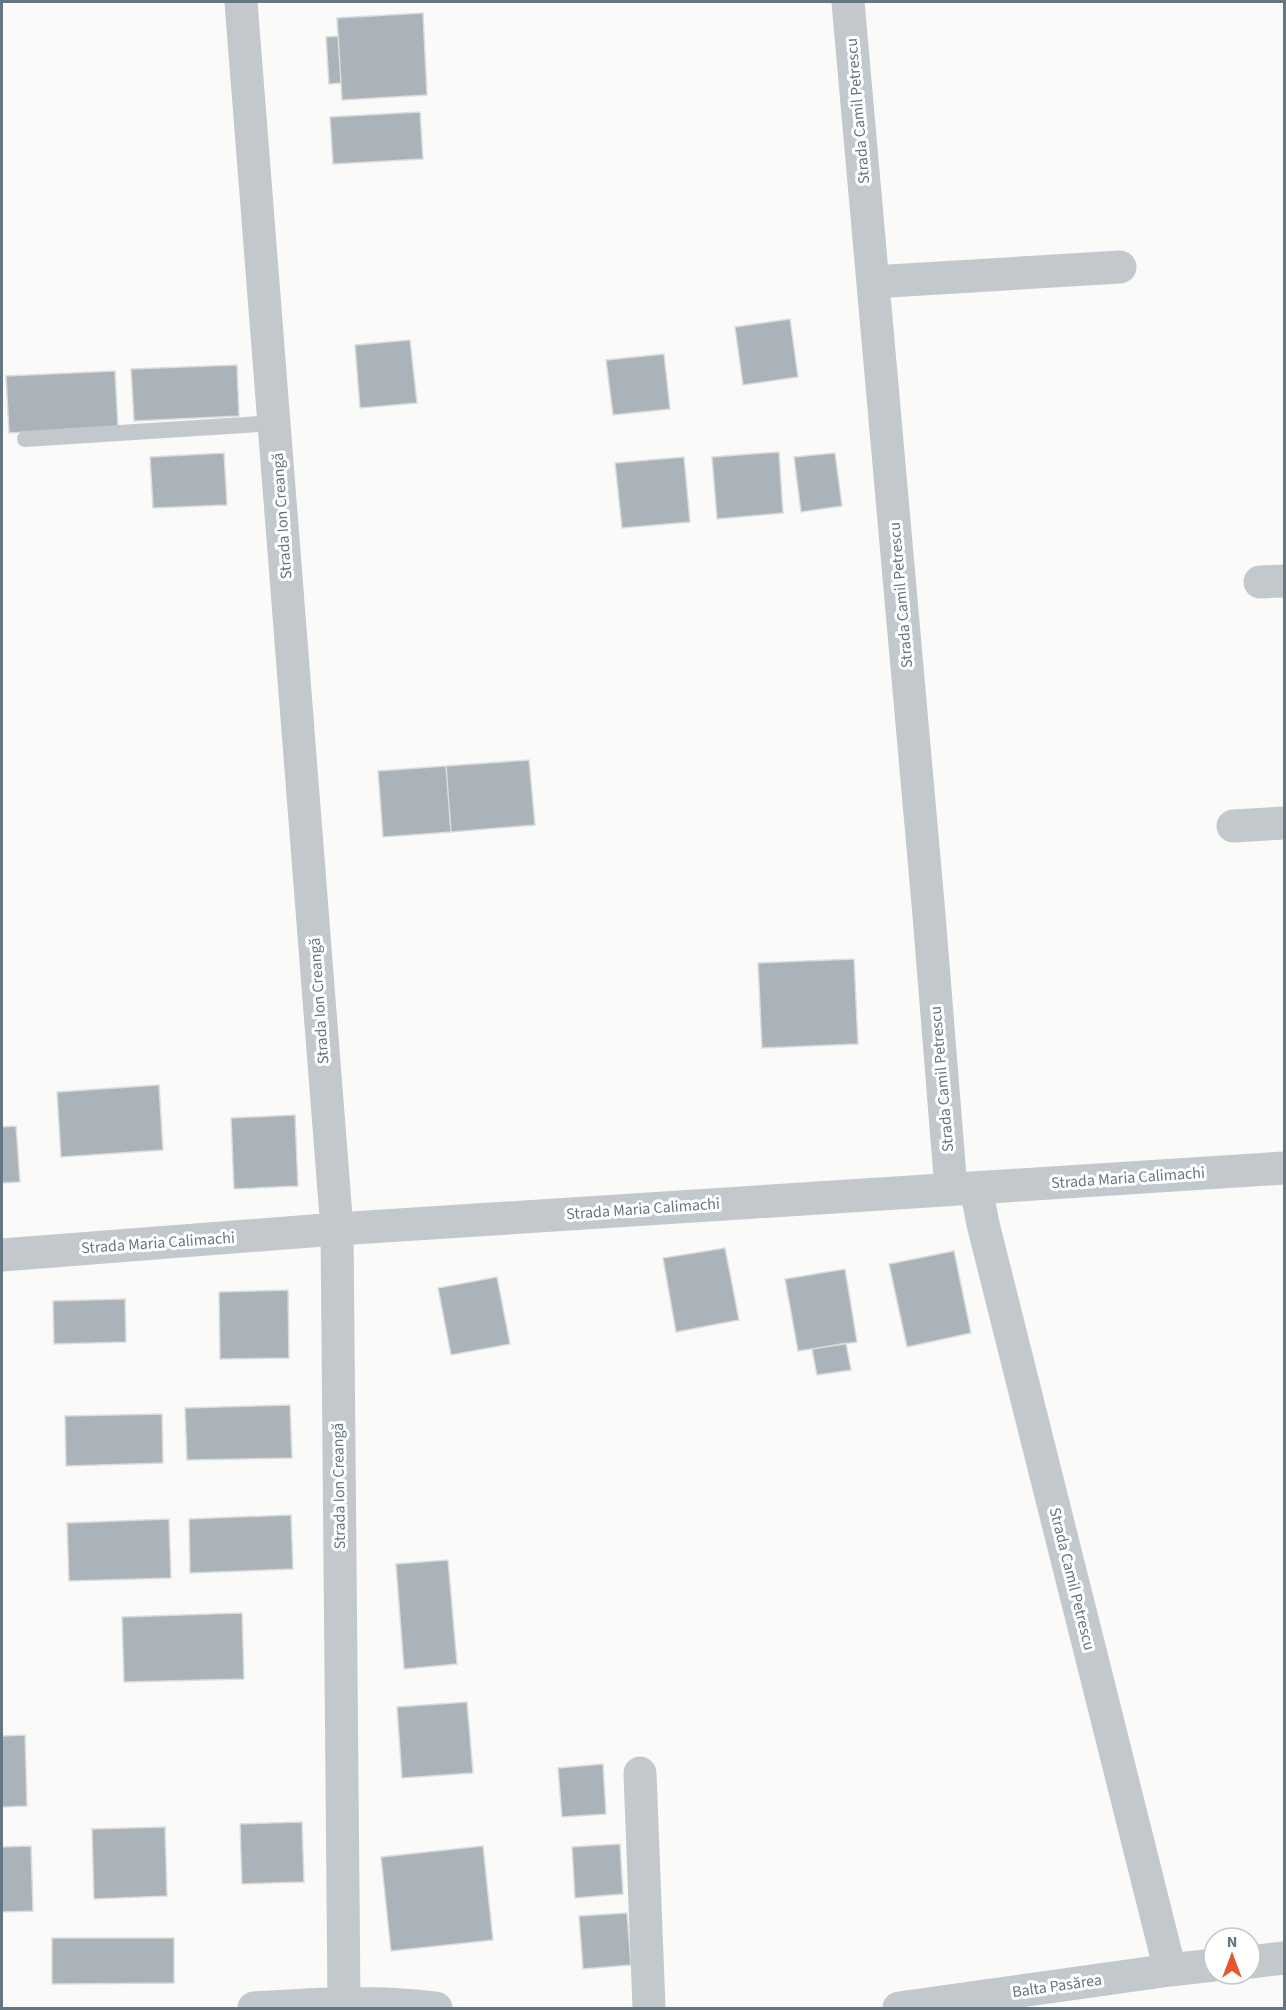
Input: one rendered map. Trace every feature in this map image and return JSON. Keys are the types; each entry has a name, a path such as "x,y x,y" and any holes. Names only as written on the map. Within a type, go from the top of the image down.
{"street":[{"name":"Strada Ion Creangă","path":"241,2 337,1229 344,2002"},
{"name":"Strada Camil Petrescu","path":"848,2 873,282 964,1189 983,1224 1170,1970"},
{"path":"873,282 1120,267"},
{"path":"1233,826 1284,823"},
{"name":"Strada Maria Calimachi","path":"2,1255 337,1229 1284,1168"},
{"path":"640,1773 649,2008"},
{"path":"1262,1961 1284,1958"},
{"name":"Balta Pasărea","path":"899,2008 1202,1966"},
{"path":"255,2008 344,2002 392,2003 436,2008"}],"lane":[{"path":"26,439 275,423"}],"building":[{"path":"423,13 427,95 342,100 337,18"},
{"path":"338,36 341,83 329,84 326,37"},
{"path":"420,112 423,159 333,164 330,117"},
{"path":"790,319 798,377 743,385 735,327"},
{"path":"410,340 417,403 360,408 355,345"},
{"path":"664,354 670,409 613,415 606,360"},
{"path":"237,365 239,416 134,421 131,369"},
{"path":"115,371 118,427 9,433 6,376"},
{"path":"779,452 783,513 717,519 712,457"},
{"path":"224,453 227,505 153,508 150,457"},
{"path":"835,453 842,506 801,512 794,457"},
{"path":"684,457 690,522 622,528 615,463"},
{"path":"529,760 535,825 451,832 446,766"},
{"path":"446,766 451,832 383,837 378,771"},
{"path":"854,959 858,1044 762,1048 758,963"},
{"path":"159,1085 163,1150 61,1157 57,1092"},
{"path":"295,1115 298,1186 234,1189 231,1118"},
{"path":"16,1126 20,1182 2,1183 2,1127"},
{"path":"725,1248 739,1320 676,1332 663,1258"},
{"path":"954,1251 971,1333 907,1347 889,1264"},
{"path":"845,1269 857,1342 798,1351 785,1279"},
{"path":"497,1277 510,1344 451,1355 438,1288"},
{"path":"288,1290 289,1358 220,1359 219,1292"},
{"path":"125,1299 126,1342 54,1344 53,1301"},
{"path":"846,1343 851,1370 817,1375 812,1349"},
{"path":"290,1405 292,1458 187,1460 185,1408"},
{"path":"162,1414 163,1463 66,1466 65,1416"},
{"path":"291,1515 293,1569 190,1573 189,1519"},
{"path":"169,1519 171,1578 69,1581 67,1523"},
{"path":"448,1560 457,1664 404,1669 396,1564"},
{"path":"242,1613 244,1679 124,1682 122,1617"},
{"path":"467,1702 473,1773 402,1778 397,1707"},
{"path":"25,1735 27,1806 2,1807 2,1736"},
{"path":"603,1764 606,1814 562,1817 558,1768"},
{"path":"302,1822 304,1882 242,1884 240,1824"},
{"path":"165,1827 167,1896 94,1899 92,1829"},
{"path":"620,1844 623,1894 575,1898 572,1847"},
{"path":"31,1846 33,1911 2,1912 2,1847"},
{"path":"483,1846 493,1940 391,1951 381,1857"},
{"path":"627,1913 631,1965 583,1969 579,1916"},
{"path":"52,1938 174,1938 174,1983 52,1984"}]}
